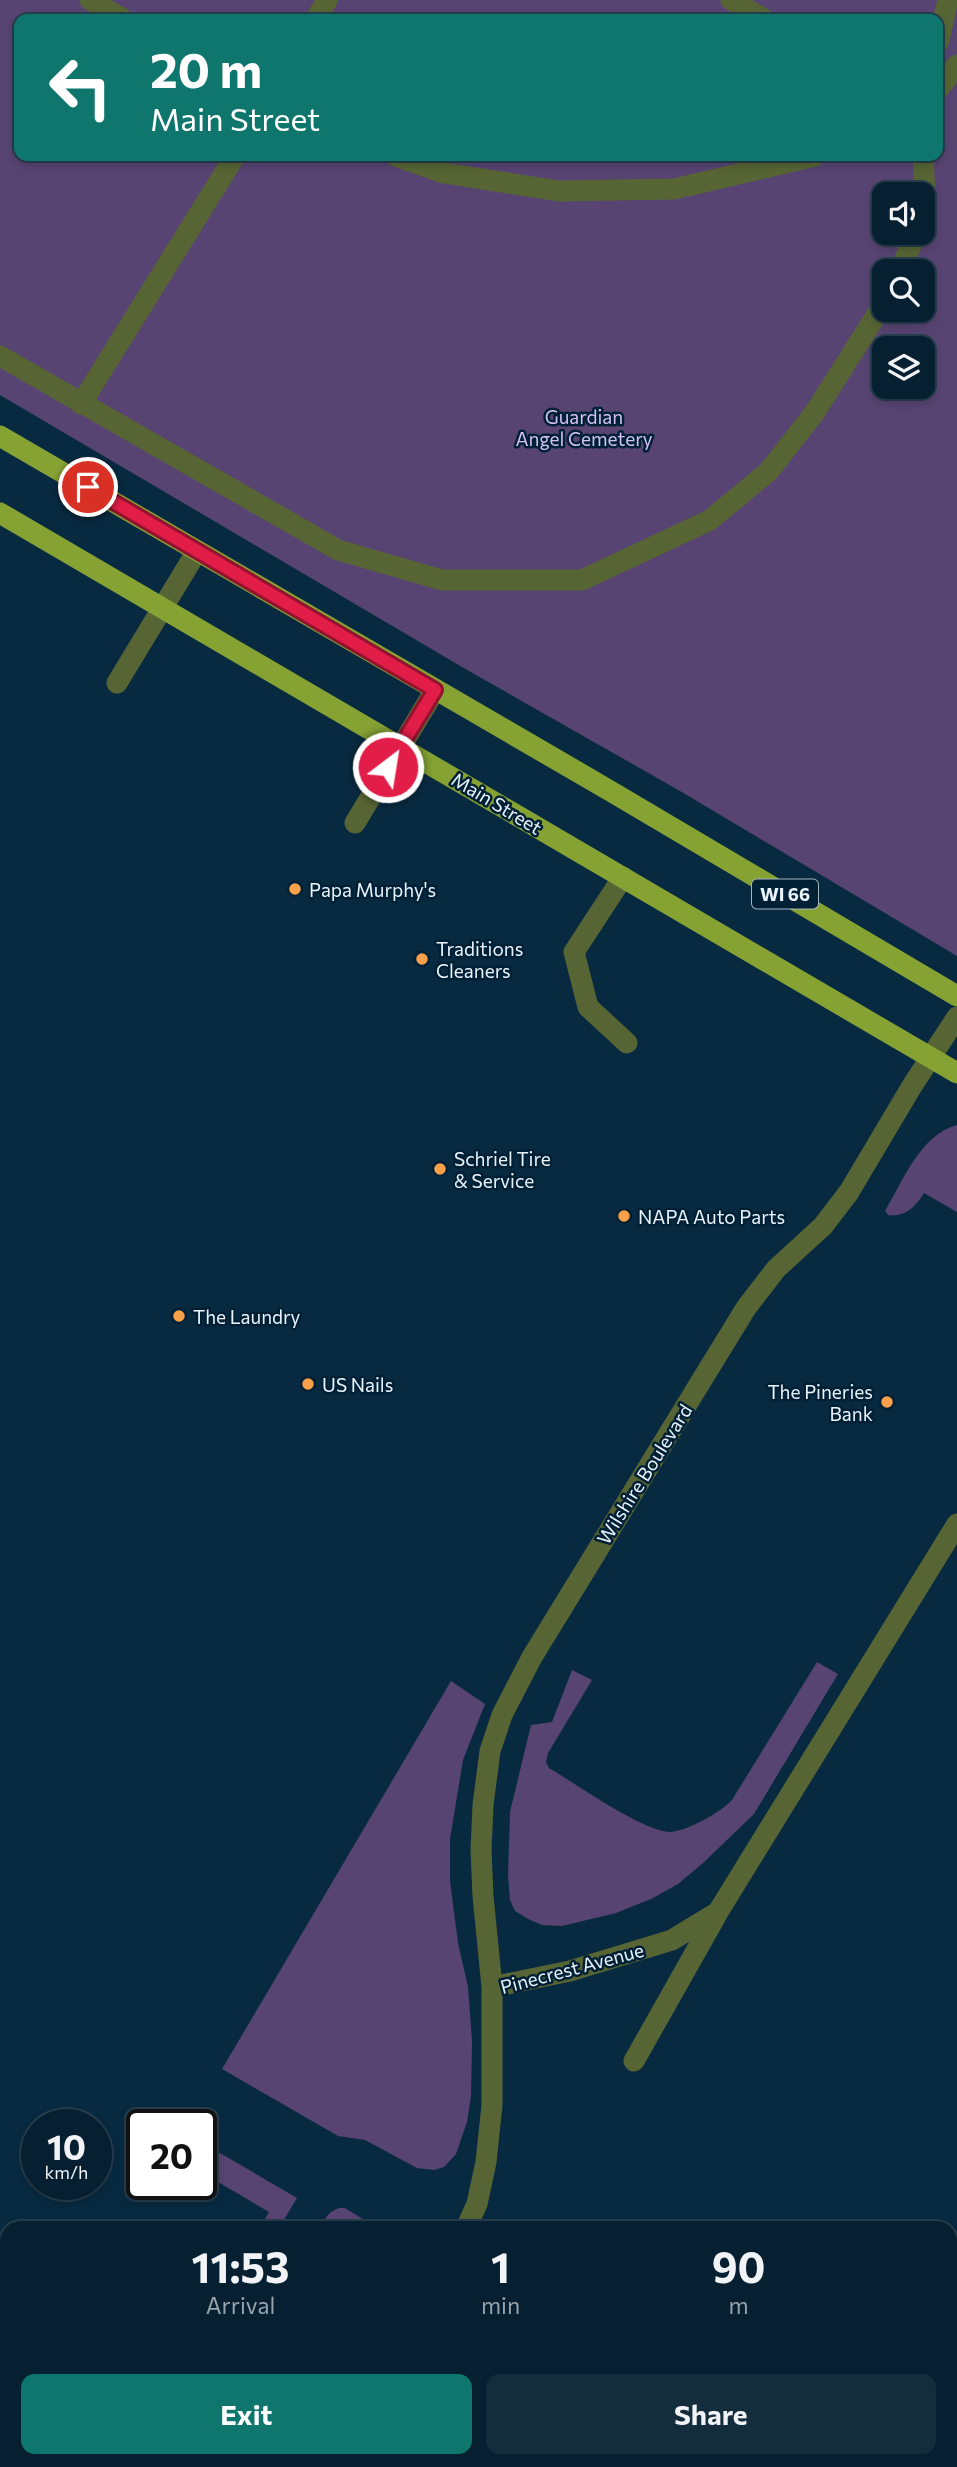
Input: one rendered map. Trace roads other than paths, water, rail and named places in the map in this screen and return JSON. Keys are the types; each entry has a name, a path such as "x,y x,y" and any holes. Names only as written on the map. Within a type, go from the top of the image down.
{"main road":[{"name":"WI 66","path":"0,436 957,996"},
{"name":"Main Street","path":"0,513 957,1073"}],"street":[{"path":"90,0 114,14"},
{"path":"732,0 756,14"},
{"path":"943,22 948,0"},
{"path":"943,83 957,65"},
{"path":"81,404 232,161"},
{"path":"410,161 444,173 559,191 674,189 794,161"},
{"path":"923,161 924,182"},
{"path":"0,356 338,550 442,580 582,580 710,520 769,471 815,412 872,322"},
{"path":"117,683 197,551"},
{"path":"355,823 435,690"},
{"path":"623,877 574,952 588,1007 627,1043"},
{"name":"Wilshire Boulevard","path":"492,1987 482,1896 481,1850 490,1751 502,1715 532,1657 746,1308 776,1269 823,1226 849,1192 957,1017"},
{"name":"Pinecrest Avenue","path":"634,2061 718,1912 957,1524"},
{"name":"Pinecrest Avenue","path":"469,2221 477,2204 486,2162 492,2105 492,1987 570,1971 672,1940 718,1912"}],"place":[{"name":"Papa Murphy's","path":"295,889"},
{"name":"Traditions Cleaners","path":"422,959"},
{"name":"Schriel Tire & Service","path":"440,1169"},
{"name":"NAPA Auto Parts","path":"624,1216"},
{"name":"The Laundry","path":"179,1316"},
{"name":"US Nails","path":"308,1384"},
{"name":"The Pineries Bank","path":"887,1402"}],"park label":[{"name":"Guardian Angel Cemetery","path":"584,427"}]}
